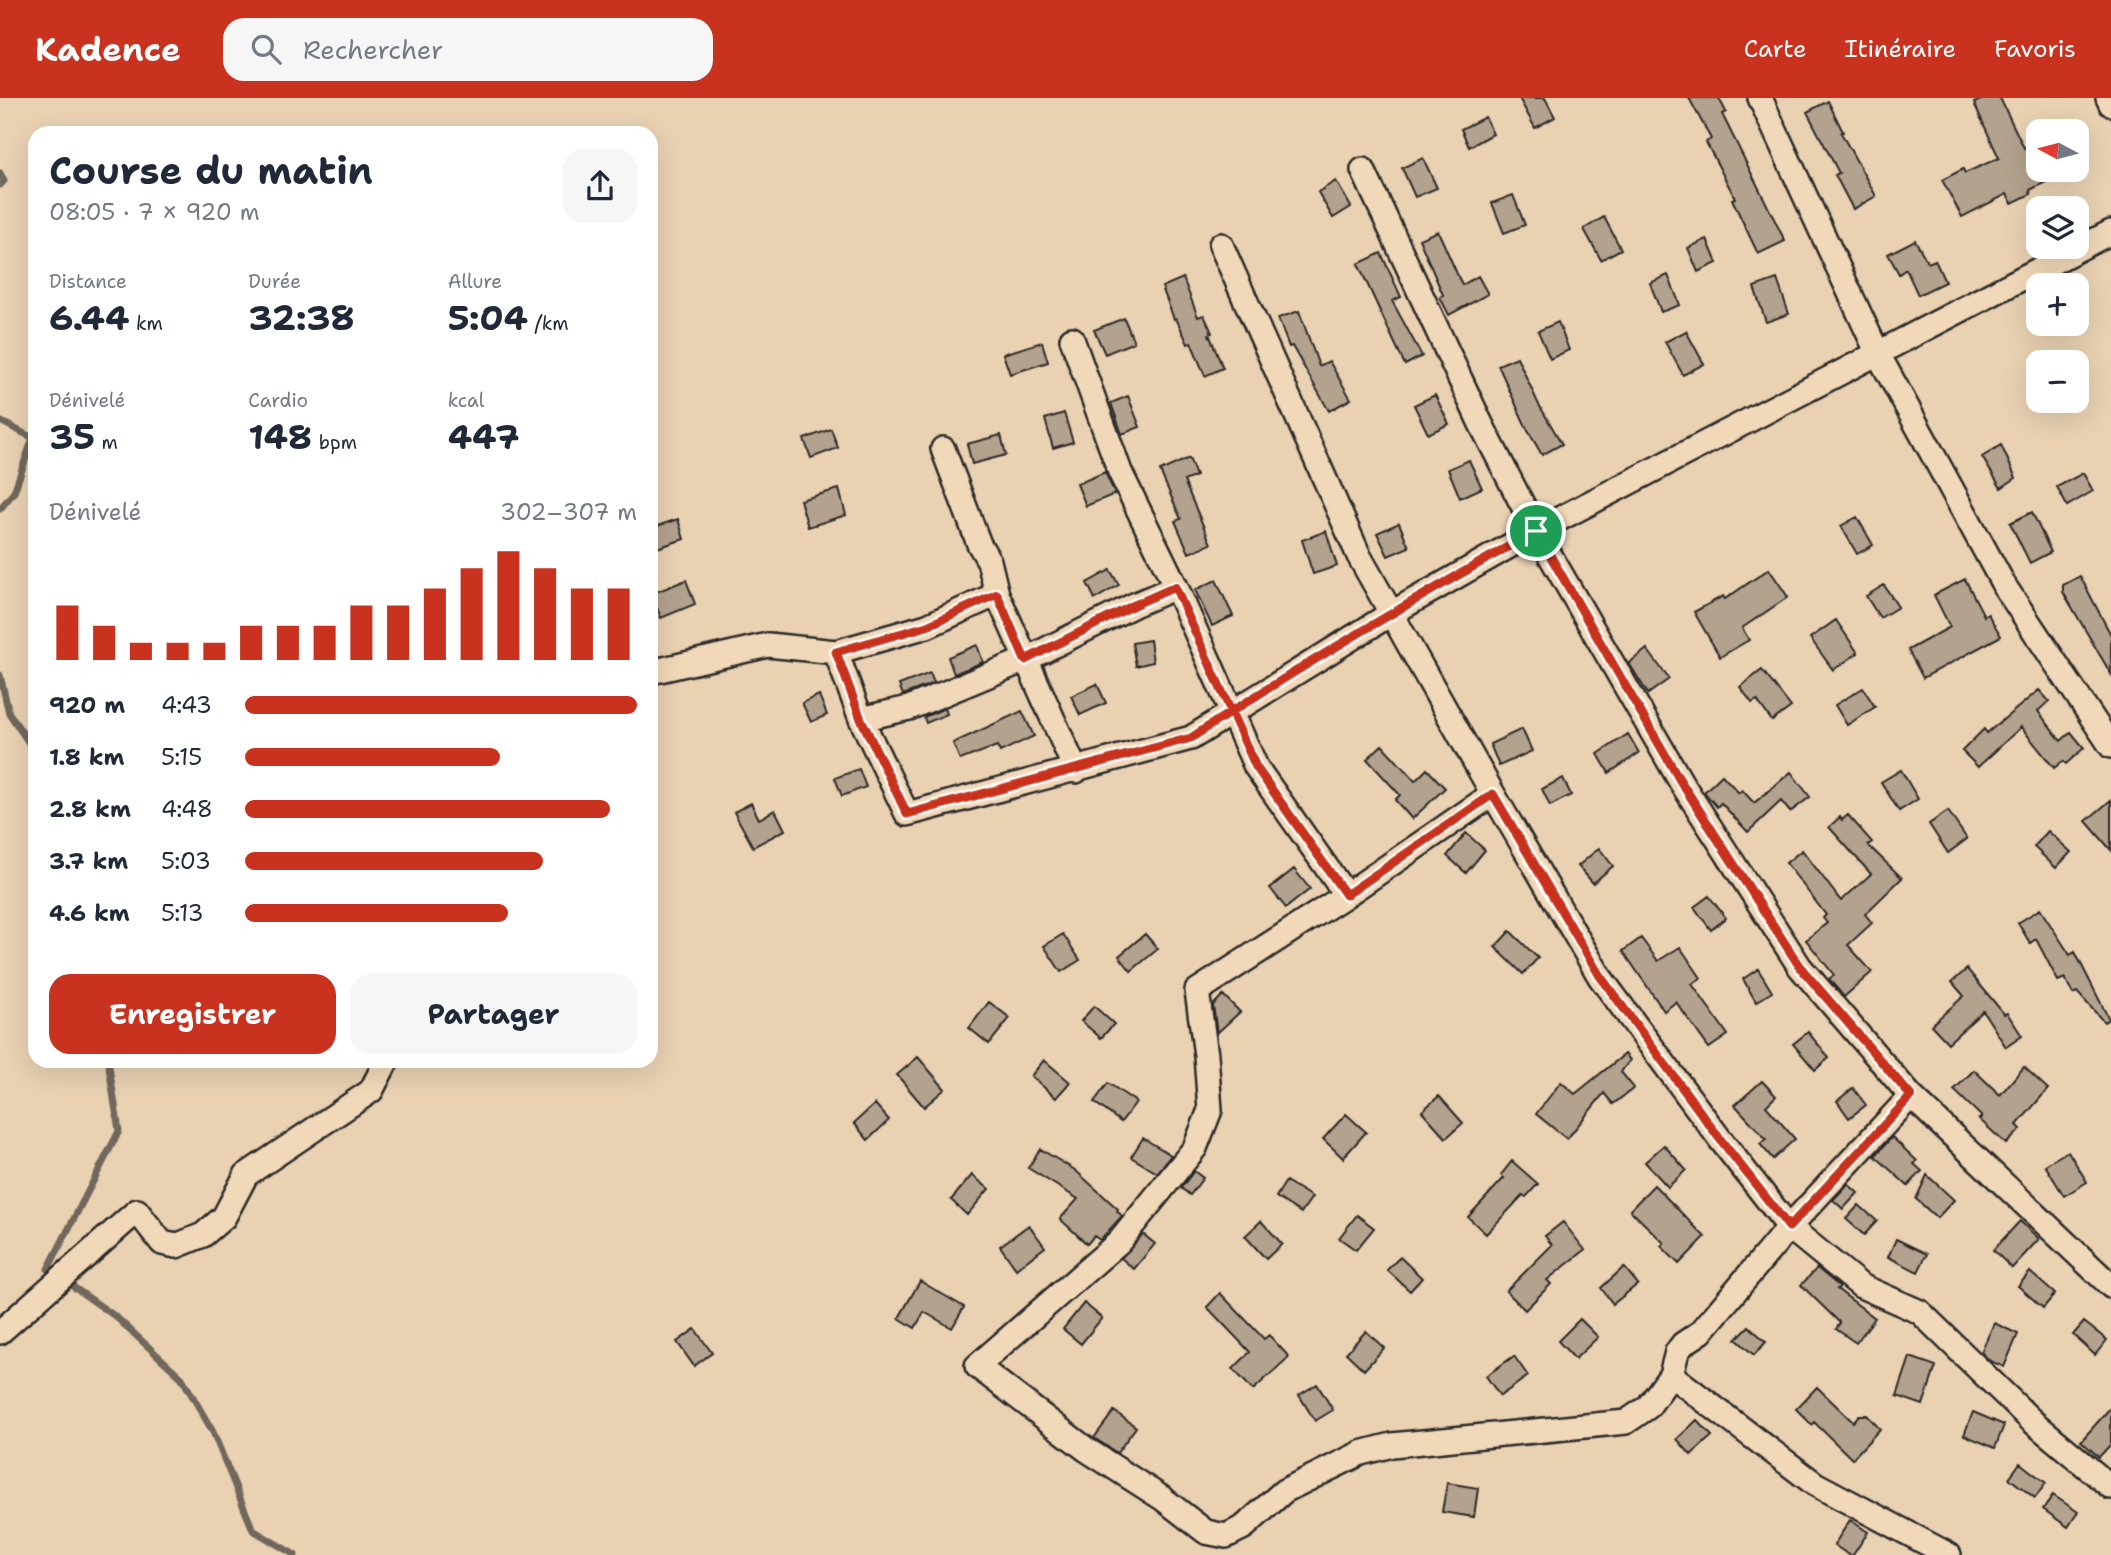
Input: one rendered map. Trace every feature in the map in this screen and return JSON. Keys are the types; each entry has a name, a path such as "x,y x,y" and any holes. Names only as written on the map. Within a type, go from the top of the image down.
{"street":[{"path":"1760,98 1878,354 2005,587 2111,746"},
{"path":"2108,98 2111,104"},
{"path":"1363,170 1481,425 1536,531 1681,782 1800,967 1911,1096 2111,1286"},
{"path":"836,652 861,719 907,814 1076,771 1191,738 1392,613 1536,531 2111,232"},
{"path":"1221,245 1359,556 1493,794 1600,976 1720,1139 1789,1227 1861,1286 1920,1312 2032,1421 2111,1487"},
{"path":"1072,339 1121,472 1256,767 1346,895"},
{"path":"943,449 979,544 989,561 997,594 1076,771"},
{"path":"861,719 909,708 1025,660 1175,587"},
{"path":"658,670 768,645 836,652 927,626 997,594"},
{"path":"1493,794 1346,895 1197,991 1210,1110 1195,1148 1119,1242 977,1366 1087,1450 1162,1498 1206,1532 1226,1536 1244,1527 1284,1491 1361,1453 1392,1445 1626,1422 1648,1408 1671,1375 1676,1352 1701,1332 1789,1227 1911,1096"},
{"path":"0,1332 137,1211 162,1243 176,1246 203,1235 224,1217 246,1175 371,1091 383,1068"},
{"path":"1671,1375 1815,1484 1949,1555"}],"building":[{"path":"1519,98 1545,98 1555,117 1535,128"},
{"path":"1689,98 1719,98 1726,112 1722,114 1785,241 1758,254 1732,199 1735,198 1706,142 1711,139"},
{"path":"1985,98 2000,98 2024,148 2026,147 2026,182 2046,182 2030,190 2031,194 2012,203 2007,194 1962,217 1942,180 1963,169 1965,173 1999,158 1974,103"},
{"path":"1828,101 1843,132 1841,133 1876,196 1853,209 1835,175 1839,173 1807,112"},
{"path":"1485,117 1493,134 1469,147 1461,129"},
{"path":"1423,158 1437,188 1415,197 1402,168"},
{"path":"1336,181 1351,207 1333,218 1318,192"},
{"path":"1513,195 1525,225 1504,233 1492,203"},
{"path":"1604,217 1621,249 1601,260 1584,229"},
{"path":"1438,231 1462,285 1478,276 1488,294 1449,315 1419,239"},
{"path":"1707,239 1717,263 1698,272 1688,248"},
{"path":"1915,240 1928,263 1935,260 1945,282 1918,295 1906,269 1899,274 1888,254"},
{"path":"1381,253 1401,297 1392,301 1422,356 1405,365 1358,264"},
{"path":"1668,275 1680,305 1661,312 1650,283"},
{"path":"1183,278 1198,317 1204,315 1212,333 1209,334 1223,368 1205,376 1191,342 1188,344 1176,318 1174,319 1162,287"},
{"path":"1777,279 1789,314 1766,322 1754,287"},
{"path":"1299,311 1319,366 1329,361 1351,399 1329,411 1292,346 1289,347 1278,318"},
{"path":"1124,318 1134,342 1105,354 1094,330"},
{"path":"1558,322 1569,350 1550,359 1538,331"},
{"path":"1686,331 1704,364 1683,375 1665,342"},
{"path":"1042,342 1048,362 1010,374 1003,354"},
{"path":"1517,357 1538,403 1562,444 1542,455 1498,365"},
{"path":"1435,395 1449,424 1428,434 1414,405"},
{"path":"1128,396 1140,427 1122,434 1111,403"},
{"path":"1064,413 1073,442 1053,448 1045,419"},
{"path":"831,429 838,448 811,458 804,439"},
{"path":"1001,435 1006,455 972,464 967,444"},
{"path":"2001,445 2016,478 2001,488 1982,457"},
{"path":"1189,458 1196,476 1184,481 1211,544 1189,553 1175,521 1181,519 1160,471"},
{"path":"1469,460 1482,488 1460,498 1448,469"},
{"path":"1105,472 1115,494 1086,506 1077,484"},
{"path":"2083,473 2093,491 2067,506 2057,487"},
{"path":"839,489 846,515 808,527 800,500"},
{"path":"2032,512 2051,552 2030,563 2010,523"},
{"path":"1857,517 1873,545 1857,554 1841,526"},
{"path":"678,519 684,539 658,548 658,526"},
{"path":"1399,523 1409,547 1388,556 1377,533"},
{"path":"1326,531 1337,566 1313,574 1302,540"},
{"path":"1769,569 1788,597 1742,628 1749,640 1720,657 1694,612 1723,596 1725,599"},
{"path":"1110,570 1119,585 1095,599 1087,583"},
{"path":"2080,576 2111,635 2111,674 2063,592 2063,585"},
{"path":"1965,579 1984,616 1988,614 2001,636 1923,678 1908,650 1950,627 1934,595"},
{"path":"686,580 695,604 661,618 658,611 658,591"},
{"path":"1216,580 1233,616 1212,626 1195,590"},
{"path":"1884,585 1898,607 1880,618 1866,596"},
{"path":"1836,620 1858,653 1833,670 1810,638"},
{"path":"1150,640 1153,662 1136,666 1132,643"},
{"path":"977,645 983,662 954,674 948,657"},
{"path":"1647,649 1669,679 1648,694 1629,663"},
{"path":"1762,670 1791,707 1772,721 1757,700 1752,703 1740,687"},
{"path":"930,673 934,683 903,695 899,685"},
{"path":"1097,684 1106,703 1080,715 1071,696"},
{"path":"1863,688 1875,707 1847,725 1835,705"},
{"path":"2039,690 2049,701 2038,711 2061,741 2071,732 2084,748 2066,764 2063,761 2054,768 2021,727 1978,767 1962,751 1984,729 1987,733"},
{"path":"819,695 827,715 811,722 802,703"},
{"path":"945,708 947,714 926,723 924,717"},
{"path":"1022,711 1034,736 1000,752 997,746 960,760 953,743"},
{"path":"1522,729 1532,751 1499,766 1490,744"},
{"path":"1628,734 1639,753 1609,773 1598,754"},
{"path":"1382,745 1415,781 1427,769 1445,788 1412,819 1395,800 1400,795 1367,759"},
{"path":"859,769 866,787 842,796 835,778"},
{"path":"1901,770 1918,799 1899,811 1881,782"},
{"path":"1791,772 1810,797 1790,812 1781,801 1748,832 1721,803 1717,807 1704,792 1722,775 1739,793 1742,790 1754,803"},
{"path":"1563,778 1571,795 1550,806 1542,789"},
{"path":"2111,800 2111,850 2086,821"},
{"path":"751,803 759,819 775,810 785,830 753,847 734,812"},
{"path":"1948,811 1967,839 1948,853 1929,824"},
{"path":"1848,815 1872,842 1868,845 1902,878 1865,914 1872,923 1848,945 1872,972 1844,997 1829,979 1834,975 1806,940 1827,923 1823,918 1826,915 1786,863 1802,850 1841,901 1871,874 1829,827 1840,817 1842,820"},
{"path":"2048,831 2071,852 2056,868 2034,847"},
{"path":"1466,833 1485,850 1466,873 1447,856"},
{"path":"1599,848 1613,866 1593,883 1578,866"},
{"path":"1294,869 1310,889 1286,908 1270,888"},
{"path":"1709,896 1726,918 1711,930 1694,907"},
{"path":"2040,909 2070,955 2075,952 2109,1019 2104,1022 2077,992 2073,994 2065,978 2058,981 2036,939 2030,943 2018,923"},
{"path":"1510,931 1538,958 1523,974 1495,947"},
{"path":"1063,934 1080,960 1061,972 1044,946"},
{"path":"1145,934 1158,949 1131,971 1119,956"},
{"path":"1641,938 1658,961 1680,947 1701,978 1692,984 1728,1035 1709,1048 1676,1002 1664,1011 1623,951"},
{"path":"1758,969 1772,992 1756,1002 1743,979"},
{"path":"1967,969 2004,1014 2007,1013 2022,1036 2006,1047 1983,1011 1948,1043 1931,1025 1964,996 1952,982"},
{"path":"1223,995 1240,1012 1217,1033 1213,1005"},
{"path":"989,1002 1010,1018 989,1044 969,1028"},
{"path":"1094,1006 1114,1024 1101,1038 1081,1021"},
{"path":"1808,1032 1829,1058 1815,1070 1793,1044"},
{"path":"1625,1054 1630,1060 1621,1072 1634,1088 1613,1104 1604,1093 1567,1139 1536,1114 1561,1082 1575,1094"},
{"path":"918,1057 945,1089 924,1107 897,1075"},
{"path":"1044,1060 1070,1082 1056,1098 1031,1076"},
{"path":"2024,1067 2048,1089 2017,1125 2021,1129 2006,1144 1979,1119 1982,1117 1954,1090 1974,1070 2000,1095"},
{"path":"1762,1081 1776,1096 1766,1106 1795,1139 1773,1159 1760,1144 1766,1139 1735,1105"},
{"path":"1108,1083 1136,1102 1121,1122 1094,1102"},
{"path":"1853,1088 1866,1105 1849,1118 1837,1101"},
{"path":"1439,1096 1463,1123 1446,1138 1422,1111"},
{"path":"875,1104 889,1120 868,1140 854,1123"},
{"path":"1346,1114 1366,1132 1343,1158 1323,1139"},
{"path":"1892,1137 1917,1161 1914,1164 1922,1171 1908,1186 1875,1156"},
{"path":"1143,1138 1171,1155 1157,1173 1131,1157"},
{"path":"1664,1145 1686,1170 1668,1187 1645,1162"},
{"path":"1040,1149 1075,1170 1118,1209 1122,1216 1100,1240 1094,1236 1087,1244 1060,1219 1078,1199 1028,1168"},
{"path":"2068,1151 2087,1182 2064,1196 2045,1165"},
{"path":"1512,1161 1538,1184 1526,1197 1523,1195 1486,1234 1468,1217 1504,1178 1501,1175"},
{"path":"1194,1171 1203,1178 1190,1195 1181,1188"},
{"path":"972,1175 989,1189 967,1215 951,1200"},
{"path":"1927,1175 1954,1200 1937,1218 1916,1199"},
{"path":"1286,1181 1312,1197 1301,1213 1276,1197"},
{"path":"1848,1184 1858,1193 1843,1209 1833,1200"},
{"path":"1654,1185 1705,1237 1679,1264 1661,1246 1664,1243 1630,1210"},
{"path":"1859,1205 1877,1221 1864,1235 1846,1219"},
{"path":"1357,1215 1374,1228 1356,1250 1339,1238"},
{"path":"1261,1221 1282,1244 1266,1259 1245,1236"},
{"path":"2020,1221 2039,1239 2012,1268 1993,1250"},
{"path":"1563,1222 1585,1250 1547,1280 1551,1284 1525,1310 1506,1291 1552,1245 1545,1236"},
{"path":"1029,1225 1045,1247 1016,1269 1000,1246"},
{"path":"1143,1234 1155,1244 1134,1269 1121,1258"},
{"path":"1896,1239 1927,1254 1918,1272 1888,1257"},
{"path":"1400,1257 1422,1278 1410,1291 1387,1270"},
{"path":"1624,1267 1638,1284 1613,1304 1601,1288"},
{"path":"1817,1268 1840,1287 1837,1289 1875,1318 1856,1343 1836,1329 1840,1323 1801,1285"},
{"path":"2030,1272 2055,1294 2043,1308 2018,1286"},
{"path":"920,1281 964,1307 952,1328 924,1312 915,1328 899,1318"},
{"path":"1220,1293 1264,1339 1269,1335 1289,1357 1253,1390 1233,1369 1250,1352 1207,1307"},
{"path":"1084,1303 1102,1318 1081,1344 1063,1329"},
{"path":"1580,1319 1598,1337 1575,1359 1558,1341"},
{"path":"2084,1322 2107,1340 2095,1355 2073,1335"},
{"path":"1994,1323 2018,1334 2004,1367 1990,1361 1981,1352"},
{"path":"1749,1326 1766,1342 1754,1355 1736,1339"},
{"path":"695,1329 712,1353 694,1366 677,1342"},
{"path":"1366,1331 1384,1348 1364,1370 1346,1353"},
{"path":"1514,1356 1528,1376 1500,1396 1486,1376"},
{"path":"1910,1357 1936,1366 1923,1405 1897,1396"},
{"path":"1317,1384 1333,1410 1315,1421 1299,1395"},
{"path":"1817,1387 1853,1422 1859,1415 1867,1415 1880,1429 1852,1459 1814,1422 1812,1425 1796,1409"},
{"path":"2111,1407 2111,1444 2099,1457 2081,1441"},
{"path":"1114,1411 1136,1427 1117,1453 1094,1438"},
{"path":"1973,1412 2004,1425 1995,1448 1964,1435"},
{"path":"1697,1420 1712,1436 1691,1455 1677,1439"},
{"path":"2020,1463 2046,1483 2035,1498 2009,1478"},
{"path":"1447,1483 1478,1488 1474,1517 1442,1512"},
{"path":"2053,1495 2078,1512 2068,1527 2043,1509"},
{"path":"1850,1520 1868,1532 1853,1555 1834,1545"}],"waterway":[{"path":"0,173 4,181 0,185"},
{"path":"0,421 28,435"},
{"path":"0,509 14,492 28,452"},
{"path":"0,675 9,713 28,742"},
{"path":"109,1068 119,1131 48,1269 116,1317 182,1378 213,1432 253,1530 295,1555"}],"route":[{"path":"1536,531 1392,613 1231,711 1191,738 1076,771 907,814 861,719 836,652 927,626 997,594 1025,660 1175,587 1231,711 1256,767 1346,895 1493,794 1600,976 1720,1139 1789,1227 1911,1096 1800,967 1681,782 1536,531"}]}
